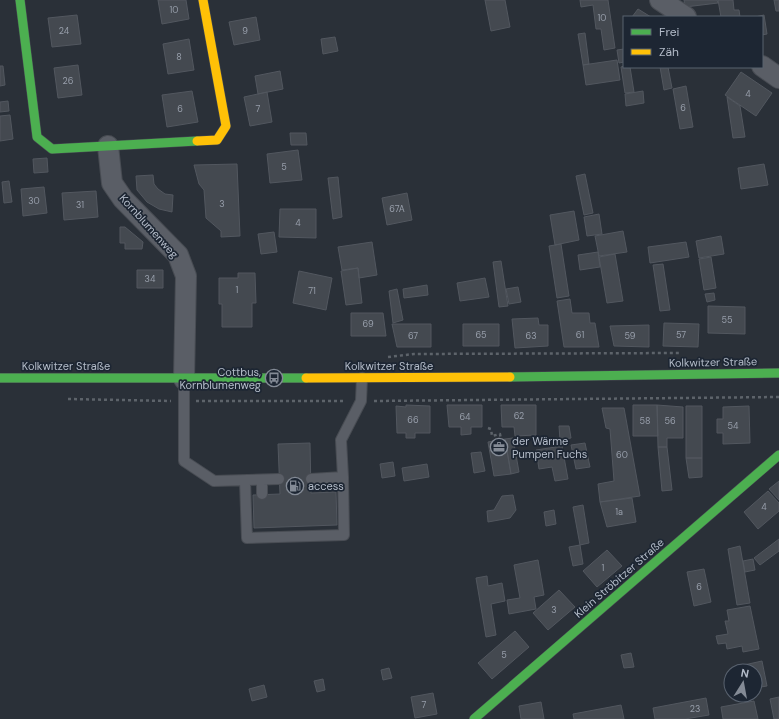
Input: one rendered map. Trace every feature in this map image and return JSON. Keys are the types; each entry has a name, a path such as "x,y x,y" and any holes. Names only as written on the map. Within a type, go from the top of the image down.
{"street":[{"path":"20,0 37,137 52,149 217,140 226,126 203,0"},
{"path":"660,0 684,16"},
{"path":"763,67 779,78"},
{"name":"Kornblumenweg","path":"108,146 112,183 123,199 178,255 186,276 184,379"},
{"name":"Kolkwitzer Straße","path":"0,378 362,378 779,373"},
{"name":"Klein Ströbitzer Straße","path":"474,719 779,455"}],"lane":[{"path":"245,481 247,538 264,532 344,534 342,440 361,401 362,378"},
{"path":"184,379 184,461 214,481 279,479"},
{"path":"311,479 343,478"},
{"path":"262,480 262,494"}],"path":[{"path":"385,357 414,354 684,353"},
{"path":"488,428 491,428 492,436 500,434 501,440"}],"building":[{"path":"158,0 186,0 189,19 162,24"},
{"path":"485,0 505,0 510,27 491,31"},
{"path":"580,0 608,0 615,48 604,50 601,29 596,29 593,5 581,7"},
{"path":"684,0 717,0 718,3 685,7"},
{"path":"718,0 733,0 734,10 739,10 740,16 721,16"},
{"path":"774,0 779,0 779,11 776,11"},
{"path":"638,9 649,16 633,16"},
{"path":"77,15 81,44 52,47 48,18"},
{"path":"764,15 767,34 763,35 763,16 760,16"},
{"path":"256,17 260,40 234,45 229,22"},
{"path":"585,33 589,64 583,65 578,34"},
{"path":"335,37 338,51 323,54 321,39"},
{"path":"189,39 194,70 168,74 163,44"},
{"path":"623,49 623,62 619,63 617,50"},
{"path":"617,60 620,80 586,85 583,65"},
{"path":"78,65 82,95 58,98 54,68"},
{"path":"0,66 3,66 5,85 0,86"},
{"path":"621,67 630,68 634,92 625,93"},
{"path":"660,68 668,68 672,88 664,90"},
{"path":"280,71 283,89 258,94 255,76"},
{"path":"741,72 772,93 756,116 725,95"},
{"path":"686,86 693,127 680,129 673,89"},
{"path":"192,91 198,122 167,127 162,95"},
{"path":"643,91 644,103 626,106 625,94"},
{"path":"267,92 272,122 250,126 244,97"},
{"path":"727,97 740,106 745,137 733,138"},
{"path":"8,101 9,111 0,112 0,102"},
{"path":"10,115 13,139 0,141 0,116"},
{"path":"290,133 306,133 307,145 291,145"},
{"path":"298,150 302,180 270,183 267,154"},
{"path":"47,158 48,172 34,173 33,159"},
{"path":"237,164 240,236 221,237 221,231 206,218 204,190 199,184 194,165"},
{"path":"764,164 768,185 741,189 738,168"},
{"path":"585,174 593,213 584,215 576,176"},
{"path":"153,175 154,184 158,189 165,194 173,195 172,212 159,209 147,202 137,190 136,176"},
{"path":"338,177 342,217 333,219 328,178"},
{"path":"9,181 12,202 4,203 2,182"},
{"path":"44,187 47,213 23,216 21,189"},
{"path":"96,191 98,217 64,220 62,193"},
{"path":"407,193 412,220 387,225 382,198"},
{"path":"280,209 316,209 316,238 279,237"},
{"path":"574,211 579,240 555,245 550,215"},
{"path":"599,214 602,234 587,236 584,217"},
{"path":"120,227 125,227 143,242 142,249 125,249 125,243 120,243"},
{"path":"623,231 627,252 599,256 595,236"},
{"path":"274,232 277,252 261,254 258,234"},
{"path":"721,236 724,254 699,258 696,241"},
{"path":"372,242 377,275 359,278 358,268 342,270 338,247"},
{"path":"686,242 689,257 650,263 648,247"},
{"path":"561,244 569,296 557,298 549,246"},
{"path":"598,252 600,267 580,270 578,255"},
{"path":"615,254 623,301 607,303 599,257"},
{"path":"711,257 716,288 704,290 699,259"},
{"path":"501,261 508,306 499,307 493,262"},
{"path":"663,264 670,310 660,311 653,265"},
{"path":"358,268 362,303 346,305 341,271"},
{"path":"137,270 163,270 163,288 137,288"},
{"path":"299,271 332,278 326,310 293,303"},
{"path":"238,273 255,273 256,303 252,303 252,327 222,327 222,304 219,304 219,278 238,278"},
{"path":"485,278 489,297 460,301 457,283"},
{"path":"427,285 428,295 404,298 403,289"},
{"path":"518,287 521,302 509,304 506,289"},
{"path":"397,289 403,320 393,323 389,291"},
{"path":"714,293 715,300 707,302 705,294"},
{"path":"570,299 572,313 589,313 590,323 595,323 599,347 564,347 557,301"},
{"path":"708,306 745,307 745,334 708,333"},
{"path":"351,313 383,313 386,336 351,336"},
{"path":"538,318 539,325 548,325 548,346 515,348 512,319"},
{"path":"664,323 699,324 698,347 663,346"},
{"path":"392,324 431,324 431,347 397,347"},
{"path":"463,324 499,324 499,346 463,346"},
{"path":"649,325 649,347 614,346 610,326"},
{"path":"406,405 430,406 430,433 415,433 415,438 406,438 406,433 397,433 396,406 406,407"},
{"path":"447,405 482,405 482,427 471,427 471,434 461,435 461,427 449,427"},
{"path":"501,405 536,405 536,435 515,436 514,427 502,427"},
{"path":"633,405 657,405 658,436 633,436"},
{"path":"657,405 683,407 683,438 667,438 667,447 658,447"},
{"path":"686,406 702,406 702,458 686,458"},
{"path":"749,406 750,443 723,444 723,433 717,433 717,419 723,419 723,407"},
{"path":"602,408 624,408 640,496 600,502 598,484 614,481 610,429 606,428"},
{"path":"559,426 569,426 571,438 560,440"},
{"path":"513,438 519,472 511,474 505,439"},
{"path":"505,439 511,474 494,476 488,442"},
{"name":"access","path":"310,443 311,493 336,492 337,525 254,528 253,495 280,494 278,444"},
{"path":"585,443 590,467 576,469 571,445"},
{"path":"562,446 568,479 555,481 552,467 539,469 536,450"},
{"path":"658,447 667,447 672,490 662,491"},
{"path":"481,452 485,471 474,473 471,453"},
{"path":"686,458 702,458 702,477 689,478"},
{"path":"393,462 395,476 382,478 380,464"},
{"path":"427,464 429,477 404,481 402,468"},
{"path":"779,481 779,500 769,489"},
{"path":"768,491 779,503 779,511 758,529 744,512"},
{"path":"513,495 516,510 510,518 488,522 487,511 494,510 502,496"},
{"path":"632,498 636,522 607,527 600,502"},
{"path":"583,505 589,543 580,545 573,507"},
{"path":"554,510 556,524 546,526 544,512"},
{"path":"779,539 779,551 760,565 754,558"},
{"path":"580,545 583,564 573,566 569,547"},
{"path":"740,546 750,603 737,605 728,549"},
{"path":"607,550 622,566 597,587 583,571"},
{"path":"753,559 755,570 745,572 743,561"},
{"path":"538,560 544,595 534,597 536,609 509,614 507,600 520,598 514,565"},
{"path":"704,569 711,602 694,606 687,572"},
{"path":"487,576 488,586 502,583 505,601 491,604 496,635 486,637 476,578"},
{"path":"559,590 575,607 548,630 533,613"},
{"path":"750,606 759,649 743,652 742,646 727,649 726,643 718,644 716,636 728,634 725,621 729,621 727,610"},
{"path":"515,631 529,647 492,679 478,663"},
{"path":"631,653 634,667 624,668 621,655"},
{"path":"763,666 767,686 763,687"},
{"path":"389,668 392,678 383,680 381,670"},
{"path":"323,679 325,690 317,692 314,681"},
{"path":"264,685 267,697 252,701 249,689"},
{"path":"433,693 437,714 415,718 411,697"},
{"path":"779,697 779,719 774,719 770,699"},
{"path":"706,698 709,715 685,719 655,719 653,708"},
{"path":"541,702 544,719 521,719 519,706"},
{"path":"743,703 754,703 758,719 723,719 721,707"},
{"path":"621,705 624,719 574,719 573,714"}],"traffic: fast":[{"path":"20,0 37,137 52,149 197,141"},
{"path":"510,377 779,373"},
{"path":"0,378 306,378"},
{"path":"474,719 779,455"}],"traffic: slow":[{"path":"197,141 217,140 226,126 203,0"},
{"path":"306,378 510,377"}],"place":[{"name":"Cottbus, Kornblumenweg","path":"274,378"},
{"name":"der Wärme Pumpen Fuchs","path":"499,447"},
{"name":"access","path":"295,486"}]}
